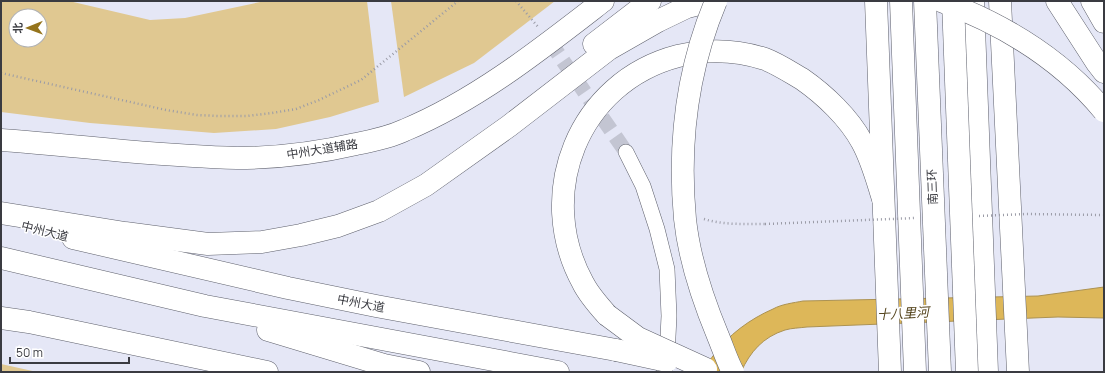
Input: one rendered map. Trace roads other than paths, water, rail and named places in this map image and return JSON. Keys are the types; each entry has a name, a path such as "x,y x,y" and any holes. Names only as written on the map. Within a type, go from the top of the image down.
{"main road":[{"name":"中州大道辅路","path":"1,140 175,155 237,158 276,156 334,149 371,141 404,131 452,108 485,88 550,42 602,1"},
{"path":"509,126 597,42 650,1"},
{"path":"1,213 125,233 208,244 262,242 338,226 379,211 426,185 509,126 609,49 658,21 687,7 710,1"},
{"path":"716,1 696,58 686,111 683,180 685,220 700,288 712,323 733,372"},
{"path":"876,1 890,372"},
{"path":"901,1 915,372"},
{"name":"南三环","path":"925,1 940,372"},
{"path":"940,1 988,21 1035,49 1080,85 1104,111"},
{"path":"953,1 981,371"},
{"path":"973,1 982,249 981,371"},
{"path":"1000,1 1018,372"},
{"path":"1057,1 1104,72"},
{"path":"1092,1 1104,22"},
{"path":"715,370 638,338 607,315 593,300 583,285 575,268 569,251 562,216 564,179 568,162 583,128 606,98 620,85 636,74 652,65 670,58 688,54 726,52 746,54 765,60 789,71 816,89 847,120 862,142 872,164 883,199"},
{"name":"中州大道","path":"1,219 104,246 288,288 715,370"},
{"path":"1,258 204,306 558,372"},
{"path":"129,288 384,365 418,372"},
{"path":"1,318 29,322 267,372"}],"street":[{"path":"626,152 644,186 667,269 669,316 667,357 664,372"}],"water":[{"name":"十八里河","path":"1104,287 1104,318 1058,317 793,328 777,333 758,346 741,372 704,372 707,364 719,348 740,328 776,307 788,304 803,301 1038,296"}],"tunnel":[{"path":"550,42 626,152"}]}
